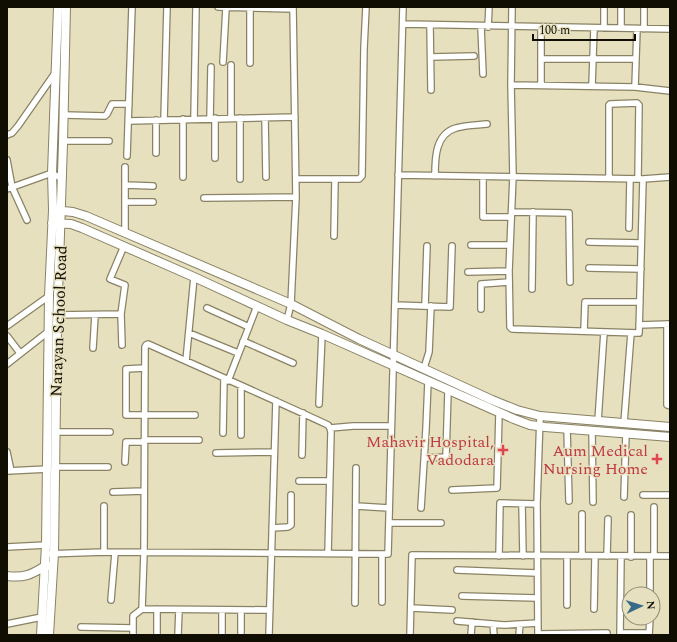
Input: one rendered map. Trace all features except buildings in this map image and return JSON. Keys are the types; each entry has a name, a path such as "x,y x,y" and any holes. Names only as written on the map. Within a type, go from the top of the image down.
{"street":[{"path":"58,7 49,296 51,468 46,545 50,553 104,552 355,555 388,554 403,7"},
{"name":"Narayan School Road","path":"49,635 51,468 55,432 66,7"},
{"path":"127,156 132,7"},
{"path":"164,120 167,7"},
{"path":"194,119 196,7"},
{"path":"218,7 293,8 296,197 291,304 287,320"},
{"path":"296,179 359,179 362,176 366,7"},
{"path":"488,27 489,7"},
{"path":"512,7 511,85 513,176 509,271 509,325 512,329 639,333 641,179 639,105 637,103 609,105 609,178"},
{"path":"604,7 604,28"},
{"path":"621,7 621,28"},
{"path":"644,7 644,29"},
{"path":"223,62 226,8"},
{"path":"250,8 250,63"},
{"path":"403,24 481,27 511,26 670,29"},
{"path":"430,25 431,90"},
{"path":"481,27 483,74"},
{"path":"541,27 541,85"},
{"path":"592,86 594,28"},
{"path":"635,87 637,28"},
{"path":"431,57 474,56"},
{"path":"541,59 636,59"},
{"path":"231,65 231,118"},
{"path":"211,67 215,158"},
{"path":"7,135 12,133 18,126 57,71"},
{"path":"511,85 635,87 670,91"},
{"path":"64,115 105,116 112,104 129,104"},
{"path":"129,121 295,117"},
{"path":"240,118 240,179"},
{"path":"265,118 266,177"},
{"path":"156,120 156,153"},
{"path":"183,120 183,177"},
{"path":"435,176 436,152 438,145 447,133 458,127 487,124"},
{"path":"63,141 109,141"},
{"path":"7,160 9,188 27,220"},
{"path":"125,233 126,167"},
{"path":"52,173 62,179"},
{"path":"9,188 52,173"},
{"path":"398,175 630,179 670,177"},
{"path":"482,177 483,217 532,212 569,213 570,282"},
{"path":"334,236 335,179"},
{"path":"629,228 630,179"},
{"path":"125,185 153,186"},
{"path":"204,198 296,197"},
{"path":"125,202 153,202"},
{"path":"52,210 61,210 86,216 291,304 492,400 533,415 670,427"},
{"path":"532,212 532,289"},
{"path":"52,223 71,224 82,228 287,320 393,365 448,391 530,425 670,437"},
{"path":"589,242 641,243"},
{"path":"471,245 510,244"},
{"path":"122,345 121,314 125,285 110,279 124,246"},
{"path":"425,306 427,246"},
{"path":"395,305 450,307 452,246"},
{"path":"589,268 640,269"},
{"path":"468,272 509,271"},
{"path":"186,361 194,277"},
{"path":"481,309 481,284 509,282"},
{"path":"7,326 49,296"},
{"path":"584,331 585,302 640,302"},
{"path":"223,433 226,380 257,306"},
{"path":"424,368 429,352 431,306"},
{"path":"207,308 249,326"},
{"path":"93,348 95,314"},
{"path":"57,315 121,314"},
{"path":"639,325 669,324 667,404 670,406"},
{"path":"7,364 49,331"},
{"path":"598,421 604,332"},
{"path":"188,333 238,353"},
{"path":"624,423 631,333"},
{"path":"319,404 322,334"},
{"path":"7,336 20,354"},
{"path":"243,341 293,363"},
{"path":"142,609 144,553 145,347 148,344 226,380 276,400 328,425 330,428 330,481 328,554"},
{"path":"145,368 127,368 126,370 125,414 195,414"},
{"path":"421,508 425,458 428,382"},
{"path":"241,386 241,435"},
{"path":"425,458 446,457 448,391"},
{"path":"270,635 276,400"},
{"path":"302,455 303,413"},
{"path":"452,490 497,488 499,413"},
{"path":"540,416 537,504 538,634 607,633"},
{"path":"330,428 353,426 392,426"},
{"path":"567,429 569,501"},
{"path":"592,431 593,502"},
{"path":"55,432 110,432"},
{"path":"624,498 626,433"},
{"path":"125,462 126,442 199,440"},
{"path":"7,452 9,471 108,466"},
{"path":"216,453 274,452"},
{"path":"355,603 356,468"},
{"path":"300,481 330,481"},
{"path":"113,492 144,491"},
{"path":"272,528 288,527 291,525 291,495"},
{"path":"643,495 670,495"},
{"path":"499,556 500,503 537,504"},
{"path":"522,504 523,556"},
{"path":"104,506 104,552"},
{"path":"356,506 389,508"},
{"path":"650,586 654,507"},
{"path":"582,514 582,556"},
{"path":"631,515 631,556"},
{"path":"607,556 608,519"},
{"path":"389,523 441,523"},
{"path":"7,547 46,545"},
{"path":"112,600 115,553"},
{"path":"382,555 382,602"},
{"path":"410,635 412,555 670,556"},
{"path":"567,556 567,605"},
{"path":"594,556 594,609"},
{"path":"621,556 620,634 650,634"},
{"path":"7,576 20,578 49,566"},
{"path":"41,635 49,566"},
{"path":"457,570 537,573"},
{"path":"7,572 34,573"},
{"path":"462,596 538,598"},
{"path":"411,608 452,610"},
{"path":"133,635 133,616 142,609 270,610"},
{"path":"157,609 157,635"},
{"path":"178,635 179,610"},
{"path":"222,610 222,635"},
{"path":"241,610 241,635"},
{"path":"7,624 42,617"},
{"path":"457,621 504,625 538,623"},
{"path":"471,635 472,622"},
{"path":"493,624 494,635"},
{"path":"520,624 520,635"},
{"path":"81,628 133,628"}],"place":[{"name":"Mahavir Hospital, Vadodara","path":"503,450"},
{"name":"Aum Medical Nursing Home","path":"657,459"}]}
